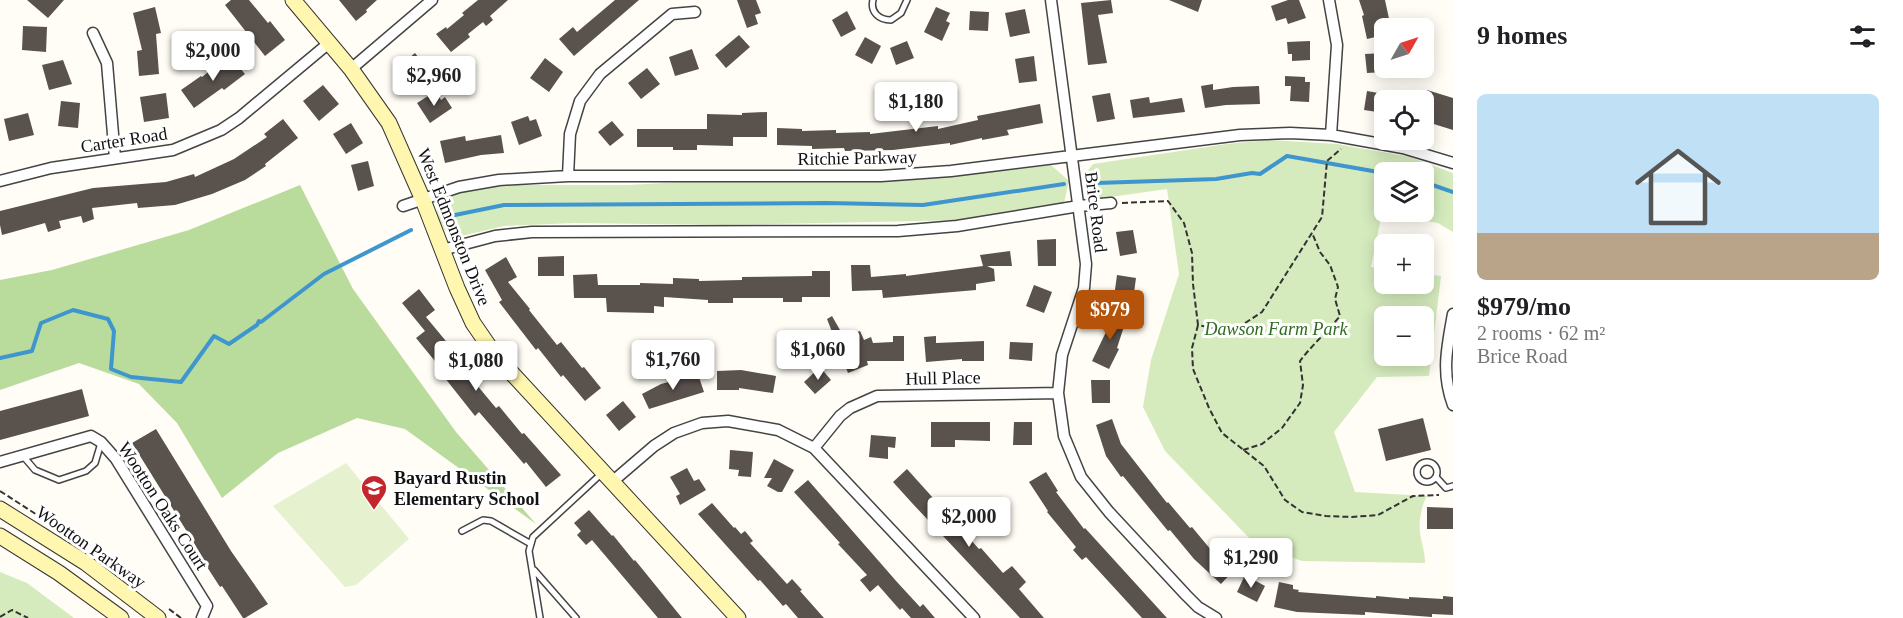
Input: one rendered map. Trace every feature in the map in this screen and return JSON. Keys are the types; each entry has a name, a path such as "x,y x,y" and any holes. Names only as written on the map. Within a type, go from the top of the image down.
{"street":[{"name":"West Edmonston Drive","path":"293,0 351,69 389,123 423,200 457,288 473,323 495,355 738,618"},
{"path":"351,69 432,0"},
{"name":"Brice Road","path":"1051,0 1086,264 1084,288 1062,355 1058,393 1064,436 1081,477 1108,512 1198,607 1216,618"},
{"path":"1329,0 1337,45 1331,135"},
{"path":"568,176 570,134 580,101 600,74 672,14 695,12"},
{"path":"93,33 107,63 115,158"},
{"name":"Carter Road","path":"0,181 51,168 173,150 221,130 239,118 328,43"},
{"name":"Ritchie Parkway","path":"403,206 459,187 499,180 568,176 881,176 951,171 1240,135 1331,135 1403,148 1453,163"},
{"path":"442,250 495,236 532,232 898,231 957,226 1079,206 1112,203"},
{"path":"1453,314 1446,353 1447,387 1453,405"},
{"name":"Hull Place","path":"814,448 840,416 850,408 876,396 1058,393"},
{"path":"608,477 674,433 702,423 728,421 778,430 814,448 974,618"},
{"name":"Wootton Oaks Court","path":"0,462 91,436 101,442 116,459 207,606 202,618"},
{"name":"Wootton Parkway","path":"0,509 86,563 158,618"},
{"path":"0,536 59,573 121,618"}],"lane":[{"path":"873,0 874,12 887,20 898,16 907,0"},
{"path":"22,456 35,470 59,480 86,471 95,463 101,442"},
{"path":"540,618 529,551 533,537 608,477"},
{"path":"1436,477 1446,488 1453,486"},
{"path":"462,531 483,520 531,544"},
{"path":"532,569 576,618"}],"path":[{"path":"1198,325 1218,329 1242,325 1262,312 1322,217 1327,161 1341,149"},
{"path":"1112,203 1168,201 1184,223 1192,253 1192,284 1198,325 1191,348 1193,369 1222,433 1264,466 1285,500 1302,512 1352,517 1378,515 1413,496 1443,495"},
{"path":"1243,450 1262,444 1282,428 1300,403 1303,385 1300,361 1340,316 1335,298 1338,287 1330,265 1320,252 1312,235"},
{"path":"0,617 12,610 28,618"}],"green space":[{"name":"Dawson Farm Park","path":"1268,140 1337,144 1410,157 1423,162 1374,162 1374,222 1380,222 1378,234 1374,234 1371,267 1374,267 1374,294 1434,294 1434,275 1441,276 1434,334 1434,306 1374,306 1374,366 1430,366 1429,376 1377,377 1334,432 1355,492 1427,496 1420,523 1425,563 1302,561 1256,545 1165,451 1143,407 1151,360 1179,274 1167,189 1096,199 1089,191 1087,172 1093,164"},
{"path":"1051,165 1069,181 1064,203 968,220 723,225 575,223 504,226 453,238 440,223 437,212 437,206 444,196 502,185 629,185 734,179 867,182 956,176"},
{"name":"Dawson Farm Park","path":"1434,166 1453,173 1453,232 1432,222"},
{"path":"300,185 353,289 456,432 536,524 405,429 357,418 278,453 222,498 177,423 139,384 79,363 0,390 0,280 52,270 189,230"},
{"path":"346,463 409,539 356,585 345,587 273,506"},
{"path":"0,572 27,583 74,618 0,618"}],"building":[{"path":"27,0 64,0 48,18"},
{"path":"231,0 249,0 285,40 265,56 225,5"},
{"path":"339,0 377,0 356,21"},
{"path":"478,0 508,0 490,16 493,20 486,26 483,22 468,34 470,37 451,52 436,34 446,27 447,29"},
{"path":"615,0 639,0 574,56 559,39 573,27 577,32"},
{"path":"737,0 756,0 761,13 755,15 758,24 747,28"},
{"path":"1111,0 1113,13 1098,15 1107,63 1088,65 1081,3"},
{"path":"1169,0 1202,0 1198,12"},
{"path":"1288,0 1299,0 1306,18 1288,24 1286,18 1276,21 1271,6"},
{"path":"1359,0 1385,0 1389,18 1374,18 1374,37 1367,39 1362,16 1364,15"},
{"path":"155,7 161,33 156,34 159,74 139,76 137,51 142,50 133,13"},
{"path":"936,7 950,13 946,21 950,23 942,41 924,32"},
{"path":"1025,9 1030,33 1010,37 1005,13"},
{"path":"847,11 856,29 841,37 832,20"},
{"path":"970,11 989,12 988,31 969,30"},
{"path":"23,26 47,27 46,52 22,50"},
{"path":"739,35 750,47 726,68 715,55"},
{"path":"865,37 881,46 872,64 855,55"},
{"path":"907,41 914,58 896,65 890,48"},
{"path":"1310,41 1310,60 1292,61 1292,54 1288,54 1287,42"},
{"path":"692,49 699,69 675,76 669,57"},
{"path":"415,53 429,71 410,86 396,69"},
{"path":"1365,54 1374,54 1374,73 1367,73"},
{"path":"229,55 245,74 194,108 181,90 202,77"},
{"path":"1034,56 1037,81 1019,83 1015,59"},
{"path":"545,58 563,72 549,92 530,78"},
{"path":"63,60 72,84 49,90 42,65"},
{"path":"647,68 660,84 641,99 628,83"},
{"path":"1285,76 1305,77 1305,82 1310,82 1309,102 1290,101 1291,86 1285,86"},
{"path":"1213,84 1213,90 1259,86 1260,104 1205,108 1201,86"},
{"path":"323,85 339,104 319,121 303,101"},
{"path":"436,91 441,100 445,97 452,108 430,123 417,103"},
{"path":"1367,91 1374,92 1374,112 1364,110"},
{"path":"1434,92 1453,98 1453,130 1434,124"},
{"path":"166,93 169,118 144,122 140,97"},
{"path":"1110,93 1115,119 1097,122 1092,96"},
{"path":"1149,97 1150,103 1182,98 1185,112 1133,118 1130,100"},
{"path":"61,101 80,103 78,128 58,126"},
{"path":"1040,104 1043,123 1007,130 1009,135 950,145 950,143 893,150 845,151 844,148 812,149 812,146 777,145 777,128 802,129 802,131 836,130 836,133 870,132 870,134 938,126 938,129 978,120 977,116"},
{"path":"767,112 767,137 733,137 733,146 697,145 697,150 637,147 637,129 707,129 707,114 742,115 742,113"},
{"path":"28,113 34,135 9,141 4,119"},
{"path":"528,116 530,121 536,119 542,136 519,145 511,122"},
{"path":"283,119 298,138 265,164 266,166 245,180 212,194 175,205 138,208 137,203 92,208 94,219 83,223 81,216 59,221 61,228 48,232 45,223 2,235 0,211 93,188 166,182 194,174 195,177 234,159 267,137 264,134"},
{"path":"612,121 624,135 610,146 598,132"},
{"path":"351,123 363,143 346,154 333,134"},
{"path":"501,135 504,153 481,155 445,163 440,141 465,136 466,141"},
{"path":"368,161 374,186 358,191 351,165"},
{"path":"1133,230 1137,253 1120,256 1116,232"},
{"path":"1056,239 1056,266 1038,266 1037,240"},
{"path":"1010,251 1012,266 987,266 994,269 995,281 976,284 976,290 883,298 882,290 852,291 851,265 870,265 871,277 906,274 906,276 983,266 980,255"},
{"path":"564,256 564,276 538,276 538,257"},
{"path":"506,257 517,277 508,282 557,345 561,342 601,388 585,401 563,375 561,377 538,348 536,350 499,302 502,300 485,270"},
{"path":"812,271 830,271 830,297 802,297 802,302 783,302 783,298 733,298 733,303 708,303 708,300 664,297 664,307 654,306 654,313 607,312 606,298 574,298 573,275 597,274 598,285 640,285 640,283 673,284 673,278 699,279 699,281 742,280 742,277 812,276"},
{"path":"1117,275 1136,278 1133,300 1114,297"},
{"path":"1034,285 1052,292 1044,313 1026,306"},
{"path":"419,289 435,310 426,317 450,346 446,348 496,408 499,406 561,475 546,487 479,412 475,416 416,338 425,331 402,303"},
{"path":"1111,312 1127,317 1117,348 1119,349 1109,369 1092,361 1106,332"},
{"path":"832,316 844,337 860,331 864,340 871,337 873,343 893,342 893,336 904,336 904,361 867,361 868,365 848,373 827,319"},
{"path":"936,336 936,343 984,341 984,361 962,361 962,359 926,362 924,337"},
{"path":"1010,342 1033,343 1032,361 1009,359"},
{"path":"820,367 831,380 815,394 804,382"},
{"path":"741,370 776,376 773,393 739,388 739,390 717,390 717,371"},
{"path":"698,374 704,392 649,409 642,394 661,384"},
{"path":"1091,380 1110,380 1110,403 1092,403"},
{"path":"82,389 89,416 0,440 0,411"},
{"path":"623,401 636,417 619,431 606,415"},
{"path":"1423,418 1431,450 1386,461 1378,429"},
{"path":"1112,419 1121,444 1167,503 1190,528 1192,527 1216,556 1217,554 1224,560 1227,556 1236,565 1221,584 1194,559 1170,530 1168,531 1123,476 1121,477 1106,456 1096,425"},
{"path":"931,422 990,422 990,441 955,440 955,447 931,447"},
{"path":"1014,422 1032,422 1032,445 1013,445"},
{"path":"156,429 231,551 268,604 245,618 222,586 220,587 132,443"},
{"path":"871,435 896,437 895,448 888,447 888,459 869,457"},
{"path":"730,450 753,452 751,477 738,476 739,470 729,469"},
{"path":"774,459 794,470 782,492 767,486 772,478 764,478"},
{"path":"687,468 694,481 699,479 706,490 680,505 676,496 680,494 670,477"},
{"path":"907,469 1003,573 1012,566 1026,582 1019,589 1044,618 1020,618 912,503 893,482"},
{"path":"1046,472 1058,491 1056,492 1084,529 1167,618 1142,618 1086,557 1082,560 1073,550 1076,547 1047,512 1029,482"},
{"path":"808,480 920,607 923,604 935,618 911,618 902,608 900,610 878,585 870,592 860,580 867,575 794,492"},
{"path":"712,503 741,534 745,531 753,541 750,543 787,584 792,579 824,618 798,618 786,604 783,606 760,580 758,581 698,514"},
{"path":"1427,507 1453,508 1453,529 1427,529"},
{"path":"589,510 635,560 682,618 658,618 592,540 586,545 577,535 581,531 574,523"},
{"path":"1245,575 1265,586 1257,602 1237,592"},
{"path":"1279,582 1293,585 1293,589 1299,590 1298,592 1376,598 1376,596 1409,599 1409,597 1443,599 1443,596 1453,597 1453,615 1432,614 1432,617 1365,612 1365,615 1297,612 1274,607"}],"waterway":[{"path":"1097,183 1216,179 1252,173 1260,174 1287,156 1374,171"},
{"path":"455,215 504,205 827,203 923,205 1064,184"},
{"path":"1434,185 1453,192"},
{"path":"0,358 32,351 41,323 73,310 108,319 114,331 111,369 131,377 181,382 214,336 229,344 324,274 411,230"}],"place":[{"name":"Bayard Rustin Elementary School","path":"374,511"}]}
